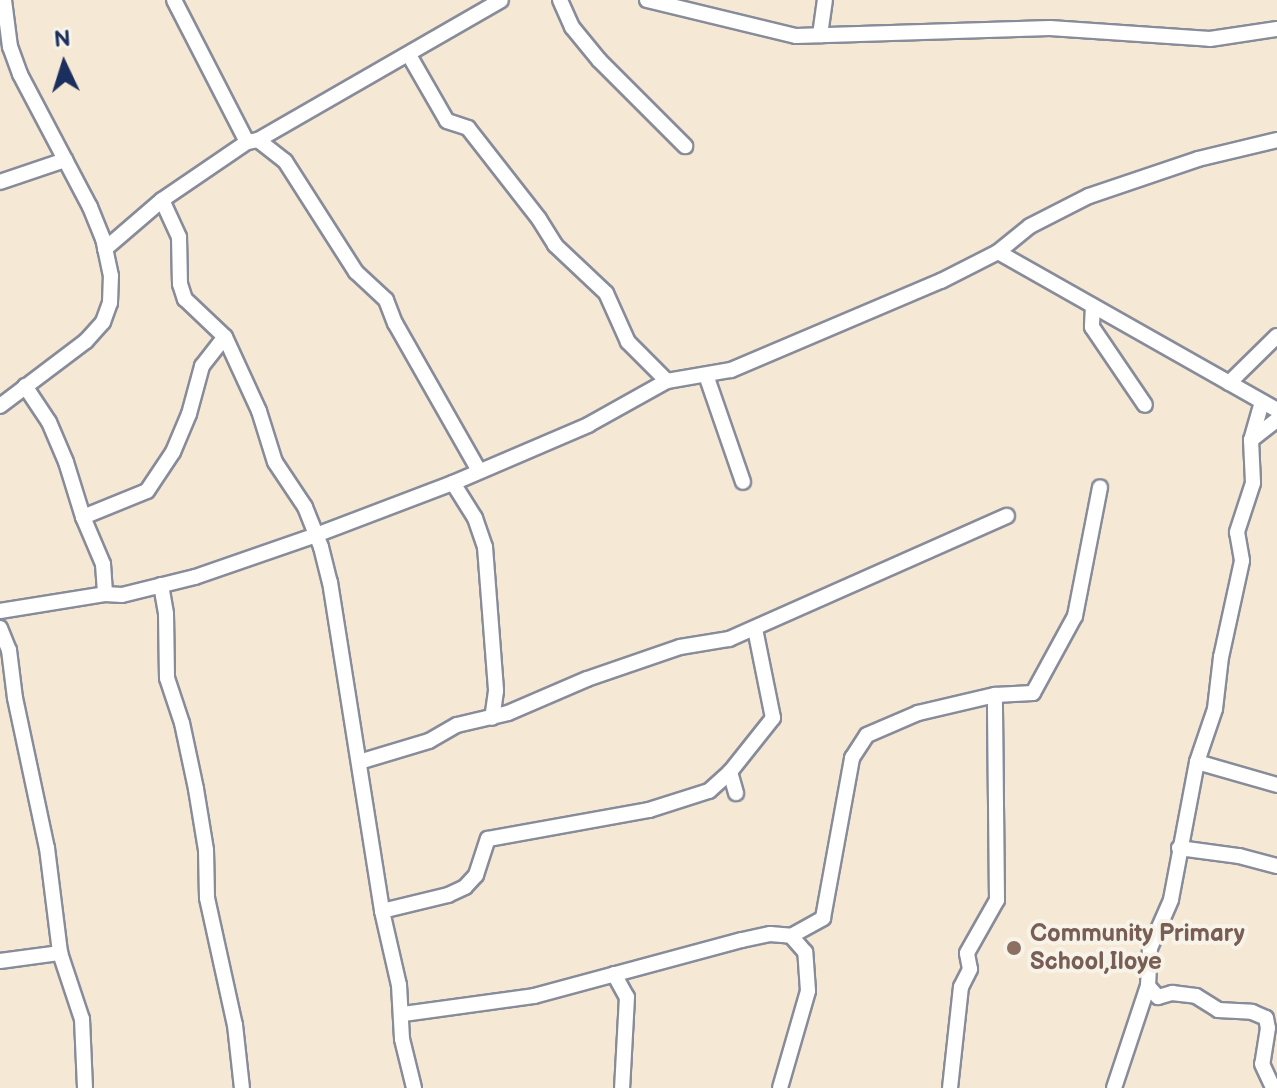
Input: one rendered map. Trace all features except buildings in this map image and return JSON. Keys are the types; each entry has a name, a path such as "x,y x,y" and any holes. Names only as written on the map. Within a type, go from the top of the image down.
{"street":[{"path":"174,0 252,141 285,161 356,272 386,300 395,323 479,471"},
{"path":"105,249 162,200 252,141 409,55 501,0"},
{"path":"560,0 572,27 599,60 685,146"},
{"path":"647,0 796,36 1050,28 1210,39 1277,29"},
{"path":"820,35 825,0"},
{"path":"0,406 86,341 103,322 110,303 111,276 90,207 20,74 10,47 3,4"},
{"path":"409,55 447,121 468,128 539,219 555,245 606,293 628,342 667,381"},
{"path":"0,611 105,594 122,595 316,535 453,483 588,425 667,381 731,370 812,337 998,252 1030,226 1089,196 1198,159 1277,140"},
{"path":"0,182 65,160"},
{"path":"162,200 179,237 180,284 185,299 225,337 259,411 275,462 305,507 330,582 382,911 403,1014 402,1039 414,1088"},
{"path":"998,252 1277,410"},
{"path":"1093,306 1092,327 1145,405"},
{"path":"1229,383 1277,336"},
{"path":"83,517 147,491 173,452 189,414 202,366 225,337"},
{"path":"706,375 743,482"},
{"path":"25,386 49,422 66,462 83,517 103,564 105,594"},
{"path":"1114,1088 1148,986 1150,948 1171,900 1197,762 1215,709 1221,657 1242,561 1237,532 1253,483 1251,440 1262,402"},
{"path":"1251,440 1277,420"},
{"path":"453,483 475,518 485,547 496,691 492,718"},
{"path":"403,1014 534,996 770,934 791,936 823,918 852,758 867,735 918,713 995,695 1033,693 1075,616 1100,487"},
{"path":"359,762 429,741 457,725 508,713 587,679 680,647 729,639 1007,516"},
{"path":"161,585 166,614 167,678 182,723 196,789 206,850 207,898 235,1025 242,1088"},
{"path":"0,628 9,650 15,698 47,848 60,953 82,1019 85,1088"},
{"path":"382,911 448,895 465,887 476,875 488,839 672,804 709,791 730,772 773,718 755,629"},
{"path":"496,691 508,713"},
{"path":"950,1088 961,987 970,969 967,953 997,900 995,695"},
{"path":"1197,762 1277,785"},
{"path":"730,772 736,793"},
{"path":"1179,848 1239,856 1277,866"},
{"path":"780,1088 808,991 805,952 791,936"},
{"path":"0,961 60,953"},
{"path":"614,974 627,997 622,1088"},
{"path":"1148,986 1158,997 1172,993 1196,996 1218,1010 1252,1012 1266,1018 1268,1028 1262,1064 1273,1080"}],"place":[{"name":"Community Primary School,Iloye","path":"1014,948"}]}
